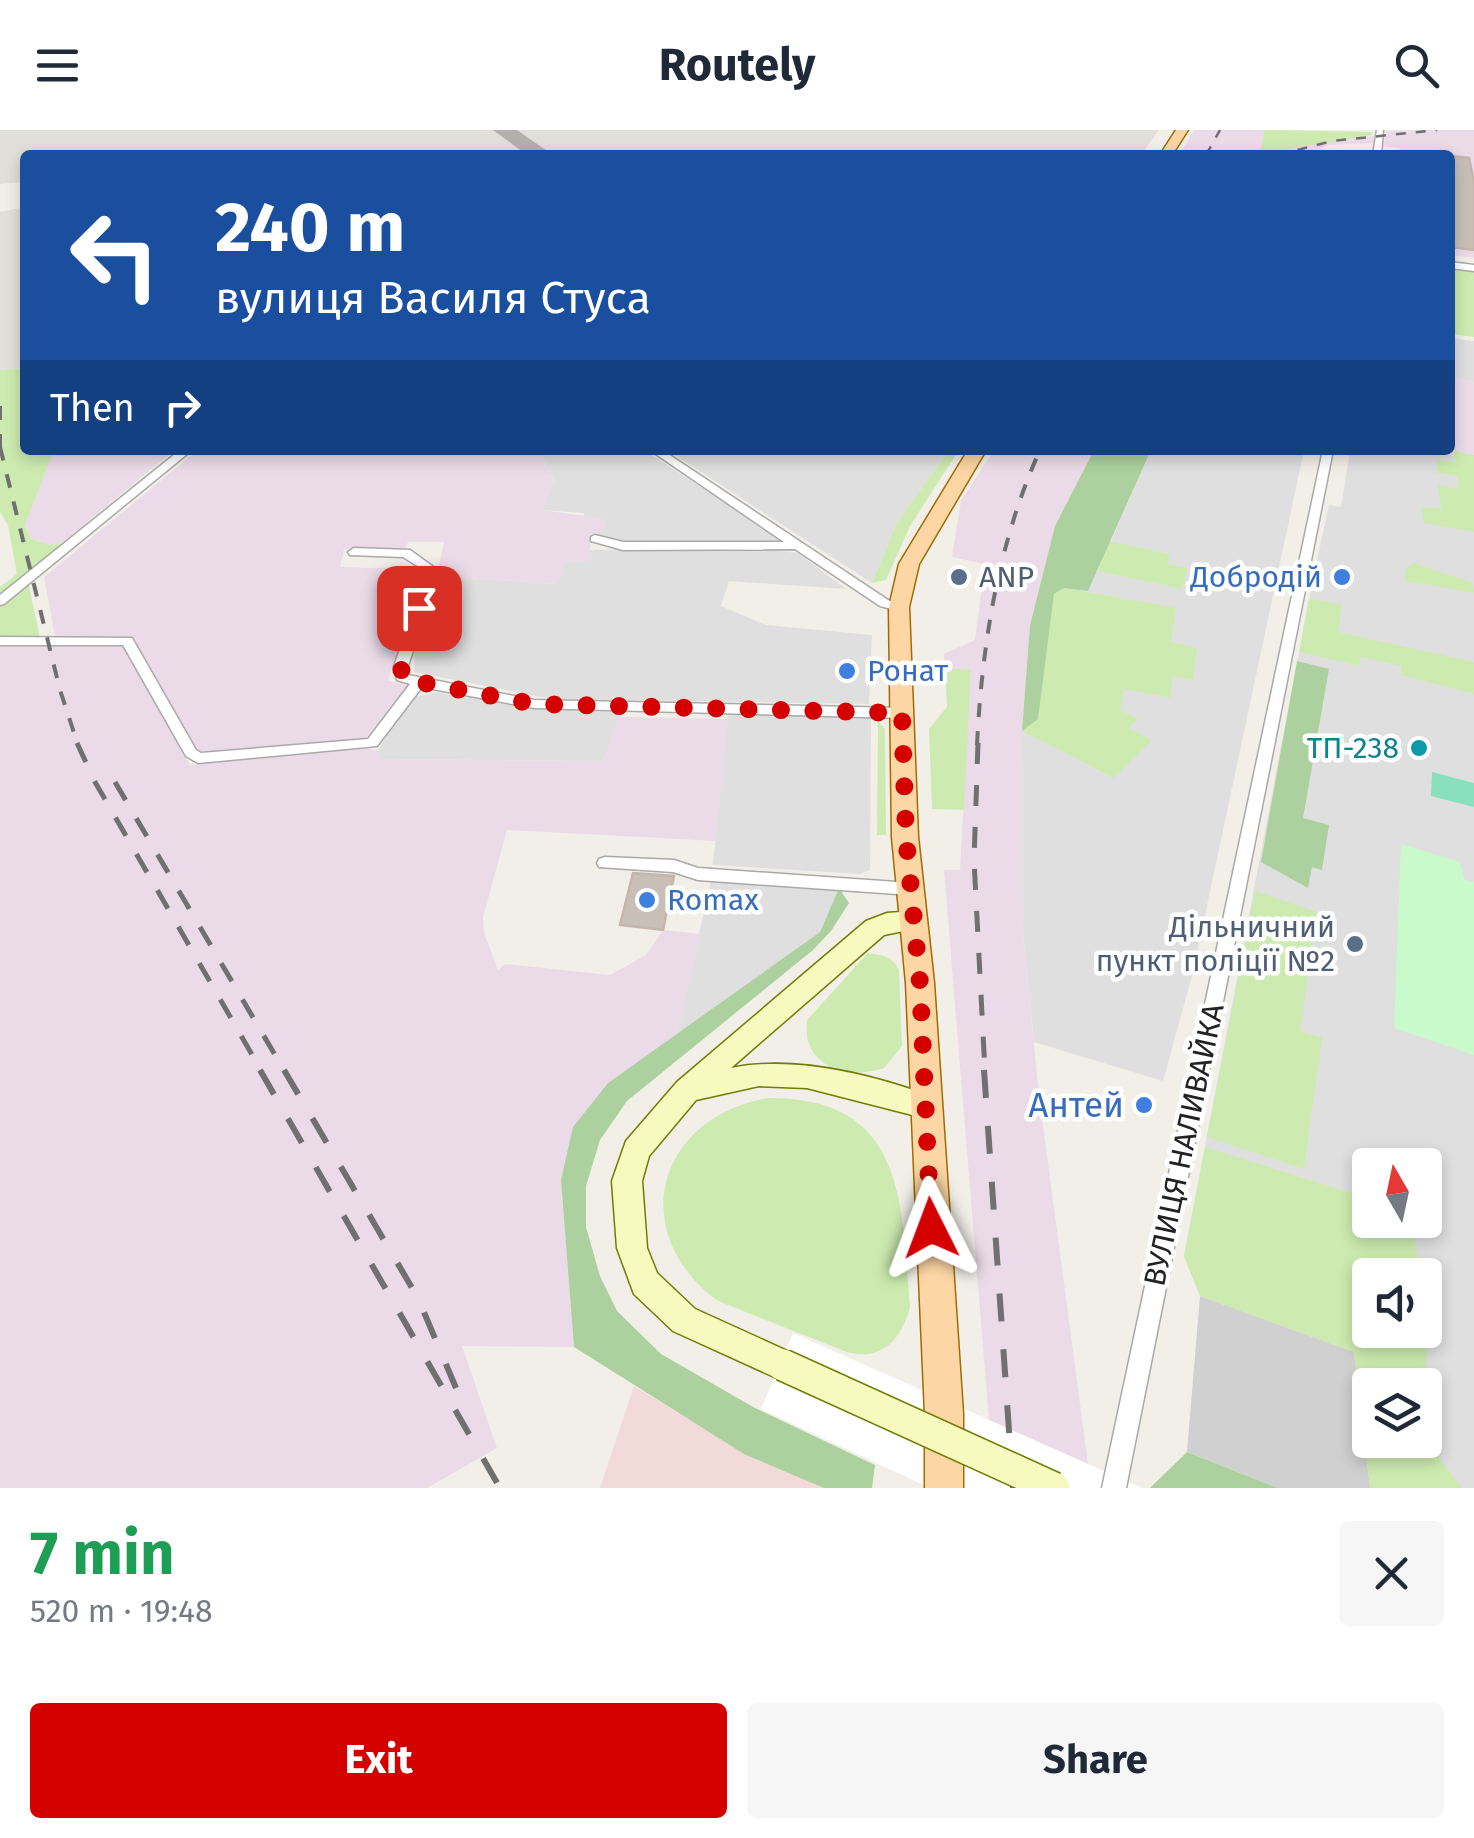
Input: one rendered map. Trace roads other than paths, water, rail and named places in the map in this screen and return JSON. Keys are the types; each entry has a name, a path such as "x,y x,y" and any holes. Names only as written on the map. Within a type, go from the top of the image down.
{"main road":[{"path":"944,1488 944,1414 910,889 900,607 909,564 922,536 974,455"},
{"path":"914,920 886,922 875,928 687,1090 636,1150 627,1182 632,1248 645,1283 684,1320 1054,1488"},
{"path":"687,1090 759,1074 807,1076 924,1106"}],"street":[{"path":"0,601 181,455"},
{"path":"662,455 884,603 900,607"},
{"name":"ВУЛИЦЯ НАЛИВАЙКА","path":"1114,1488 1327,455"},
{"path":"594,538 623,546 800,545"},
{"path":"354,552 406,553 433,571 401,666 402,677 419,682 534,704 902,713"},
{"path":"0,641 126,641 191,753 198,758 372,743 419,682"},
{"path":"605,864 674,866 698,874 910,889"}],"railway":[{"path":"1209,150 1220,130"},
{"path":"1297,150 1332,141 1437,130"},
{"path":"0,406 0,447"},
{"path":"0,447 60,690 78,745"},
{"path":"977,745 983,669 995,594 1013,521 1038,455"},
{"path":"77,743 95,782 262,1072"},
{"path":"978,743 974,860 985,1072"},
{"path":"115,782 285,1072"},
{"path":"260,1070 500,1488"},
{"path":"284,1070 418,1298 456,1388"},
{"path":"984,1070 1013,1488"}],"place":[{"name":"ANP","path":"959,577"},
{"name":"Добродій","path":"1342,577"},
{"name":"Ронат","path":"847,671"},
{"name":"ТП-238","path":"1419,748"},
{"name":"Romax","path":"647,900"},
{"name":"Дільничний пункт поліції №2","path":"1355,944"},
{"name":"Антей","path":"1144,1105"}]}
